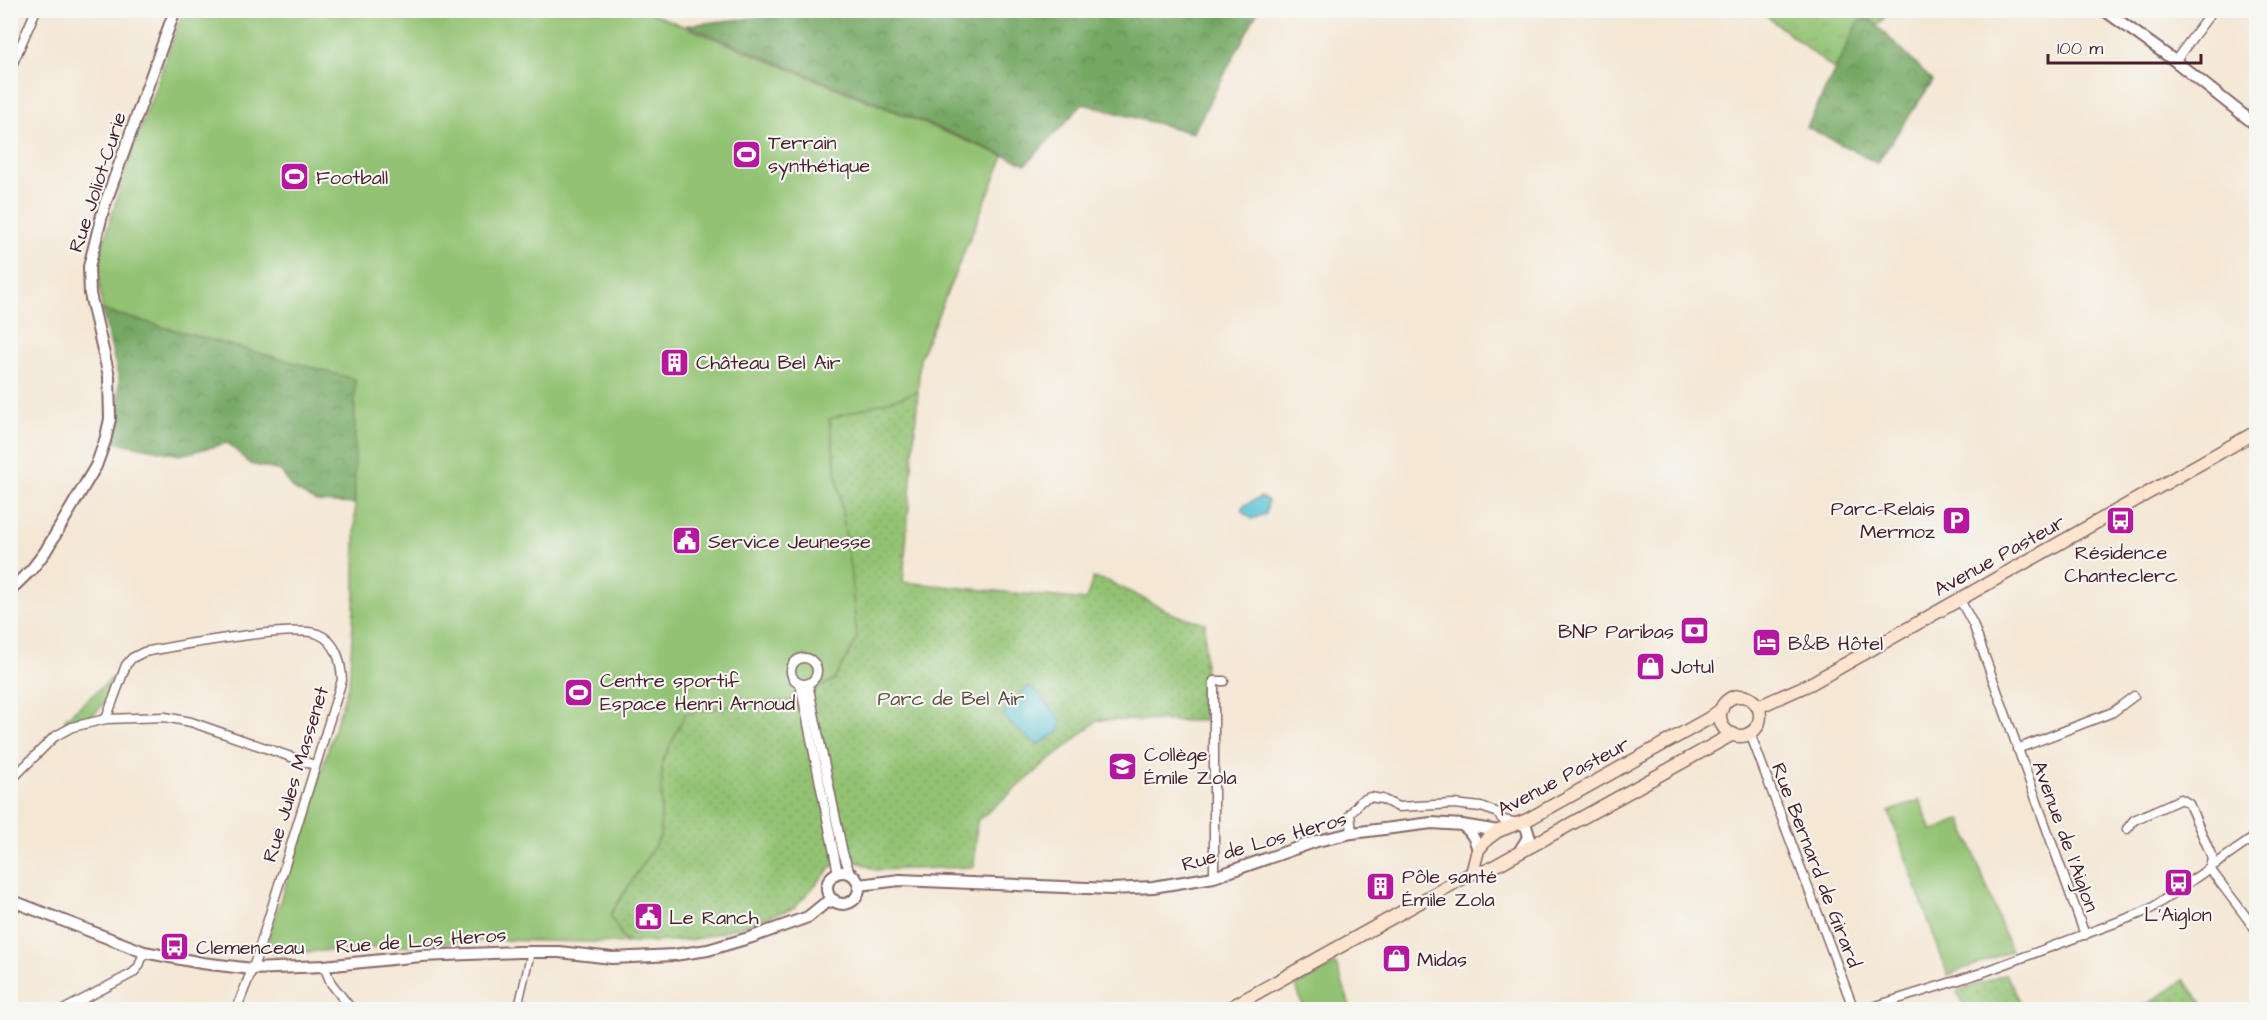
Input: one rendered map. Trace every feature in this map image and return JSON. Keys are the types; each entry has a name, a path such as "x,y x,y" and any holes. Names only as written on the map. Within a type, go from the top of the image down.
{"main road":[{"name":"Avenue Pasteur","path":"1478,850 1481,844 1498,831 1527,820 1708,719 1722,709 1729,699 1741,696 1752,700 1758,707 1810,684 2256,432"},
{"path":"1722,709 1722,723 1733,734 1739,735 1750,733 1758,725 1760,720 1758,707"},
{"path":"1226,1010 1472,873 1486,871 1733,734"},
{"path":"1472,873 1478,850"}],"street":[{"path":"10,70 36,10"},
{"name":"Rue Joliot-Curie","path":"10,590 32,569 45,552 96,466 105,441 110,419 109,376 90,294 89,267 104,207 175,10"},
{"path":"2104,10 2175,61 2256,125"},
{"path":"2175,61 2213,10"},
{"name":"Avenue de l'Aiglon","path":"1960,600 1973,624 2085,934 2152,908 2255,838"},
{"name":"Rue Jules Massenet","path":"106,719 126,665 132,658 144,652 237,637 303,630 320,634 340,658 342,680 252,969 236,1010"},
{"path":"1214,877 1214,681 1224,681"},
{"path":"838,873 804,684 843,853 850,873 859,885 854,899 844,903 834,900 828,892 828,883 838,873 850,873"},
{"path":"2017,749 2113,712 2134,696"},
{"path":"10,781 54,737 72,727 106,719 165,717 191,722 314,765"},
{"name":"Rue Bernard de Girard","path":"1750,733 1854,1010"},
{"path":"1352,833 1350,814 1360,801 1370,797 1382,799 1398,807 1454,804 1481,807 1496,812 1503,820 1526,826 1529,836 1519,852"},
{"path":"2127,829 2134,820 2181,799 2190,804 2212,857 2210,869 2256,930"},
{"name":"Rue de Los Heros","path":"859,885 911,880 1112,890 1184,884 1214,877 1317,841 1352,833 1432,823 1498,831"},
{"path":"1462,825 1470,831 1478,850"},
{"name":"Rue de Los Heros","path":"10,900 144,952 202,963 252,969 324,966 412,956 531,951 612,958 674,955 708,950 752,937 808,917 824,904 834,900"},
{"path":"1863,1010 1980,973 2085,934"},
{"path":"515,1010 519,1003 531,951"},
{"path":"63,1010 132,973 139,966 144,952"},
{"path":"324,966 331,983 352,1010"}],"green space":[{"path":"797,10 1258,11 1193,133 1083,104 1026,164 686,25 796,13"},
{"path":"183,11 646,11 1004,156 920,358 918,392 829,419 850,568 857,639 834,680 795,700 723,707 685,714 662,762 660,837 610,915 626,943 498,940 274,954 266,946 349,683 355,593 355,379 102,310 98,269 102,247 124,175"},
{"path":"1760,11 1890,11 1877,26 1869,18 1859,21 1835,70"},
{"path":"1869,18 1933,81 1877,163 1807,127 1859,21"},
{"path":"102,310 355,379 355,504 316,502 292,488 281,471 250,464 228,443 180,455 114,442 119,412 119,379"},
{"name":"Parc de Bel Air","path":"918,392 903,582 1086,600 1093,578 1108,581 1176,615 1205,623 1204,721 1098,720 977,821 974,867 875,870 864,864 840,858 794,908 692,940 626,943 610,915 660,837 662,762 685,714 723,707 850,568 829,418"},
{"path":"111,679 115,683 96,712 83,720 65,724 65,719"},
{"path":"1920,800 1932,831 1961,819 2011,951 1948,975 1889,812"},
{"path":"1336,964 1351,1009 1304,1009 1296,986"},
{"path":"2006,974 2024,1009 1965,1009 1957,992"},
{"path":"2184,980 2207,1009 2134,1009 2146,1005"}],"water":[{"path":"1260,497 1268,501 1266,514 1252,519 1244,513 1242,508"},
{"path":"1028,687 1035,690 1061,720 1060,731 1038,745 1014,727 1004,716 1005,711"}],"place":[{"name":"Terrain synthétique","path":"747,154"},
{"name":"Football","path":"295,177"},
{"name":"Château Bel Air","path":"675,362"},
{"name":"Parc-Relais Mermoz","path":"1956,520"},
{"name":"Résidence Chanteclerc","path":"2121,521"},
{"name":"Service Jeunesse","path":"687,541"},
{"name":"BNP Paribas","path":"1695,631"},
{"name":"B&B Hôtel","path":"1767,643"},
{"name":"Jotul","path":"1650,666"},
{"name":"Centre sportif Espace Henri Arnoud","path":"579,692"},
{"name":"Collège Émile Zola","path":"1123,766"},
{"name":"L'Aiglon","path":"2178,883"},
{"name":"Pôle santé Émile Zola","path":"1381,887"},
{"name":"Le Ranch","path":"648,917"},
{"name":"Clemenceau","path":"175,947"},
{"name":"Midas","path":"1396,959"}]}
